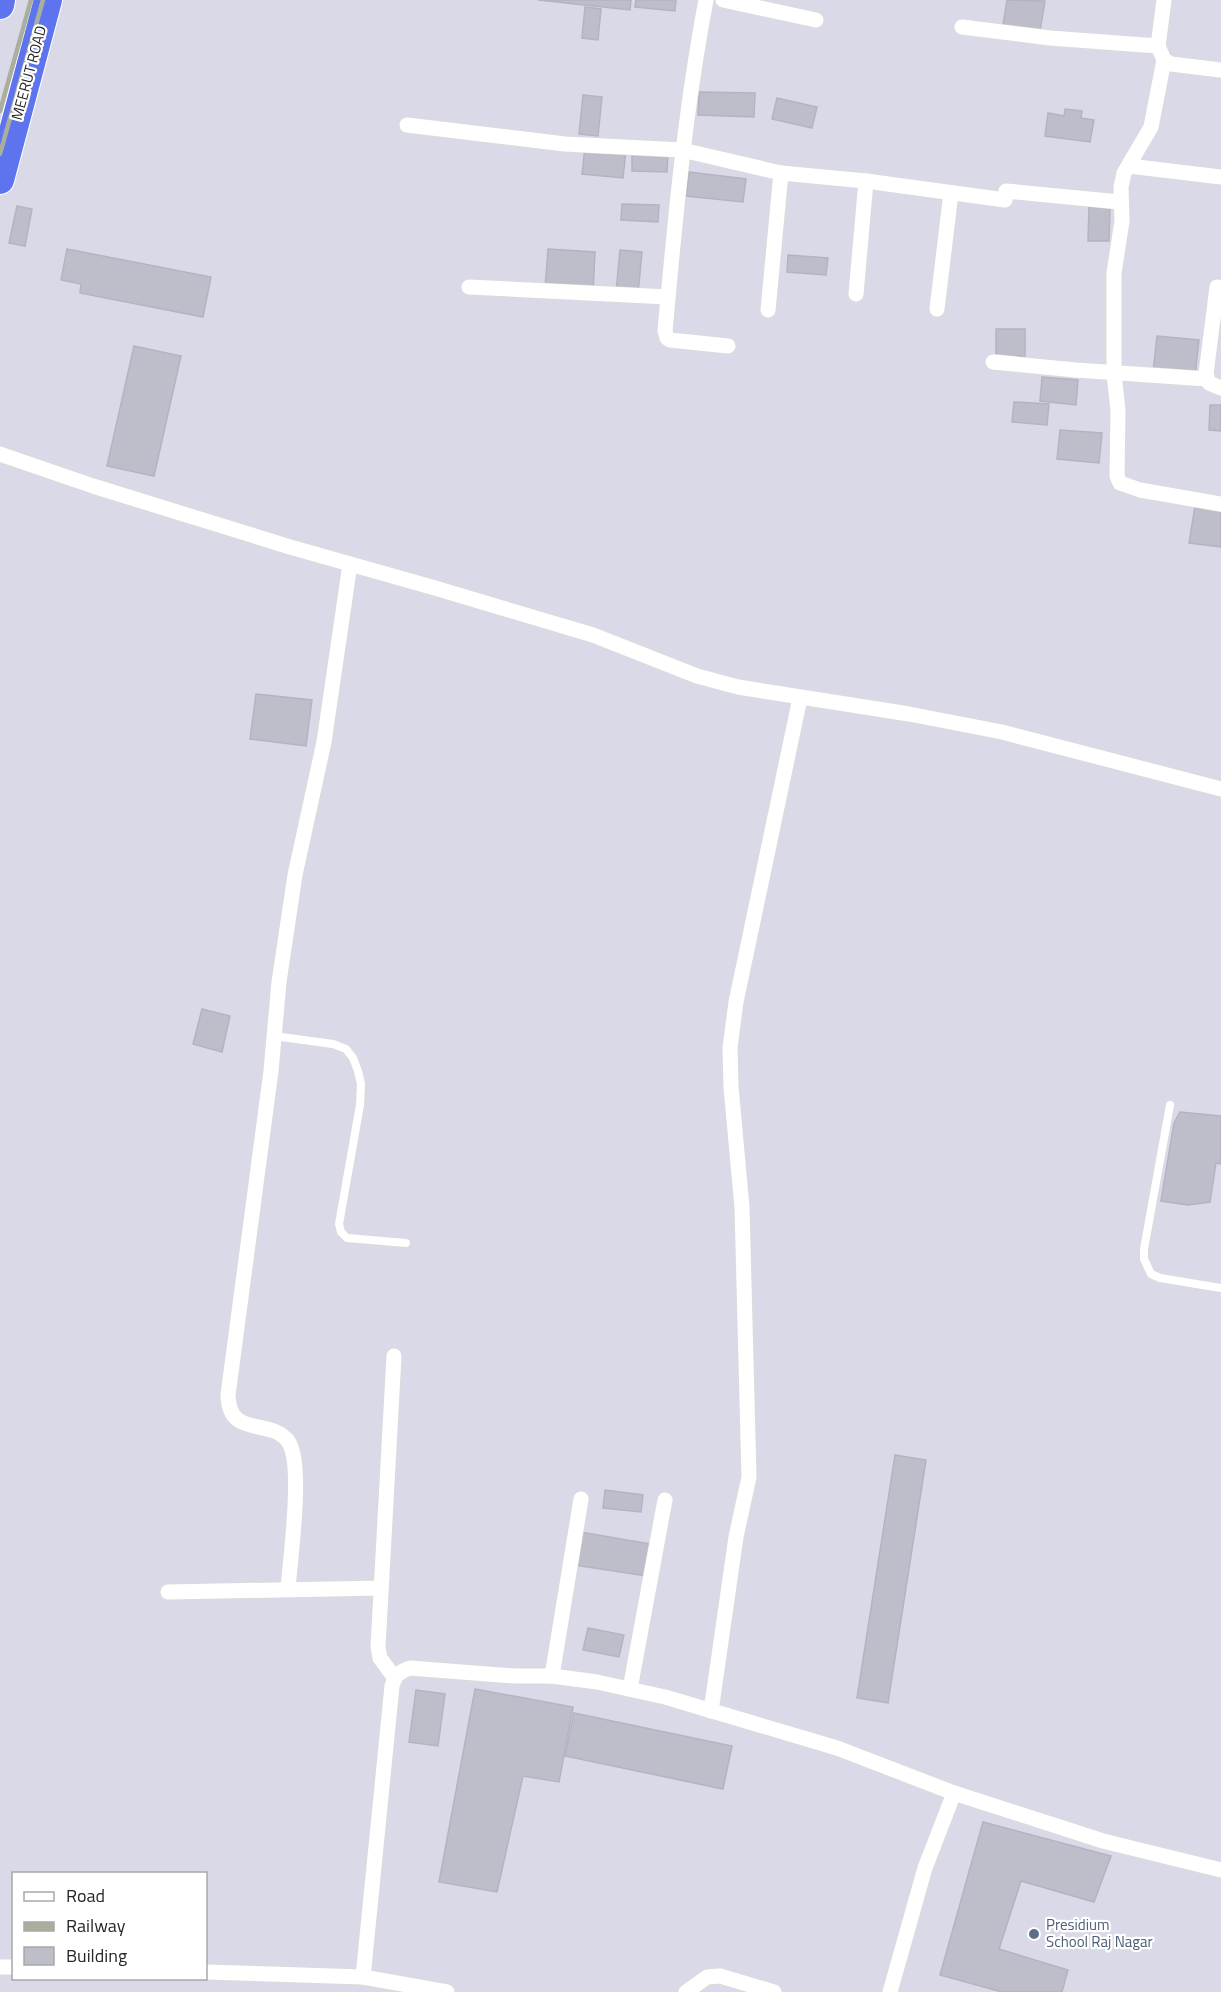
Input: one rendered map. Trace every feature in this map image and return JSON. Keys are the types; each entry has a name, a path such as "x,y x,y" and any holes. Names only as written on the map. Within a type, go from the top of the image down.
{"highway":[{"path":"0,5 2,0"},
{"name":"MEERUT ROAD","path":"0,180 48,0"}],"street":[{"path":"706,0 695,56 682,150 665,332 670,340 728,346"},
{"path":"723,0 816,20"},
{"path":"1164,0 1161,53 1150,128 1122,178 1120,202 1122,221 1114,273 1114,373 1118,411 1117,476 1120,483 1140,490 1221,504"},
{"path":"962,27 1161,53 1171,64 1221,70"},
{"path":"407,125 565,144 682,150 781,173 951,193 1120,202"},
{"path":"1129,166 1221,177"},
{"path":"768,310 781,173"},
{"path":"856,294 866,182"},
{"path":"936,309 951,193"},
{"path":"469,287 668,297"},
{"path":"1217,287 1206,370 1207,379 1215,387 1221,388"},
{"path":"993,362 1207,379"},
{"path":"0,454 93,486 290,547 593,635 697,676 738,687 909,714 1002,732 1221,789"},
{"path":"288,1589 296,1486 296,1462 292,1449 281,1435 237,1421 228,1405 228,1395 271,1071 279,982 296,875 324,742 350,564"},
{"path":"711,1711 736,1537 749,1468 742,1207 734,1135 730,1048 736,1002 800,698"},
{"path":"394,1356 378,1647 380,1658 394,1677"},
{"path":"552,1676 581,1499"},
{"path":"630,1689 665,1500"},
{"path":"168,1592 381,1588"},
{"path":"363,1977 392,1686 394,1677 400,1671 410,1668 514,1676 552,1676 630,1689 837,1748 954,1793 1103,1841 1221,1870"},
{"path":"890,1992 924,1868 954,1793"},
{"path":"207,1972 363,1977 447,1992"},
{"path":"686,1992 707,1977 720,1977 774,1992"}],"lane":[{"path":"274,1036 333,1044 346,1049 353,1058 361,1084 360,1105 339,1224 341,1232 347,1238 406,1243"},
{"path":"1170,1105 1152,1197 1144,1259 1151,1274 1160,1278 1221,1288"}],"building":[{"path":"538,0 631,0 630,10"},
{"path":"636,0 676,0 675,11 635,7"},
{"path":"1007,0 1045,1 1040,31 1003,25"},
{"path":"585,7 601,9 598,40 582,38"},
{"path":"699,92 755,93 754,117 698,115"},
{"path":"583,95 602,97 598,136 579,134"},
{"path":"777,98 817,107 812,128 772,119"},
{"path":"1065,109 1082,111 1081,118 1094,120 1090,142 1045,136 1048,113 1064,116"},
{"path":"585,147 626,151 623,178 582,174"},
{"path":"632,149 668,150 667,172 632,171"},
{"path":"689,172 746,179 743,202 686,196"},
{"path":"622,204 659,205 658,222 621,220"},
{"path":"17,206 32,209 25,246 9,243"},
{"path":"1089,207 1110,208 1109,241 1088,241"},
{"path":"67,249 211,277 203,317 80,293 81,284 61,280"},
{"path":"548,249 595,252 593,292 545,289"},
{"path":"620,250 642,252 638,294 616,292"},
{"path":"788,255 828,258 826,275 787,272"},
{"path":"996,329 1025,329 1025,356 996,357"},
{"path":"1157,336 1199,340 1195,376 1153,373"},
{"path":"134,346 181,356 154,476 107,466"},
{"path":"1042,377 1078,380 1076,405 1040,401"},
{"path":"1014,402 1049,404 1047,425 1012,422"},
{"path":"1210,405 1221,405 1221,431 1209,430"},
{"path":"1060,430 1102,433 1099,463 1057,459"},
{"path":"1195,506 1221,510 1221,547 1189,543"},
{"path":"256,694 312,700 306,746 250,739"},
{"path":"202,1009 230,1016 222,1052 193,1044"},
{"path":"1180,1112 1221,1116 1221,1164 1216,1163 1210,1202 1188,1205 1161,1201 1174,1123"},
{"path":"895,1455 926,1460 888,1703 857,1698"},
{"path":"605,1490 643,1495 641,1512 603,1508"},
{"path":"580,1532 651,1544 646,1576 575,1565"},
{"path":"588,1628 624,1635 619,1657 583,1650"},
{"path":"475,1689 573,1707 559,1782 523,1776 497,1892 439,1882"},
{"path":"416,1690 445,1694 438,1746 409,1742"},
{"path":"574,1713 732,1746 723,1789 565,1756"},
{"path":"983,1822 1111,1856 1094,1902 1021,1881 999,1949 1068,1970 1062,1992 1002,1992 940,1975"}],"railway":[{"path":"0,111 31,0"},
{"path":"0,154 43,0"}],"place":[{"name":"Presidium School Raj Nagar","path":"1034,1934"}]}
